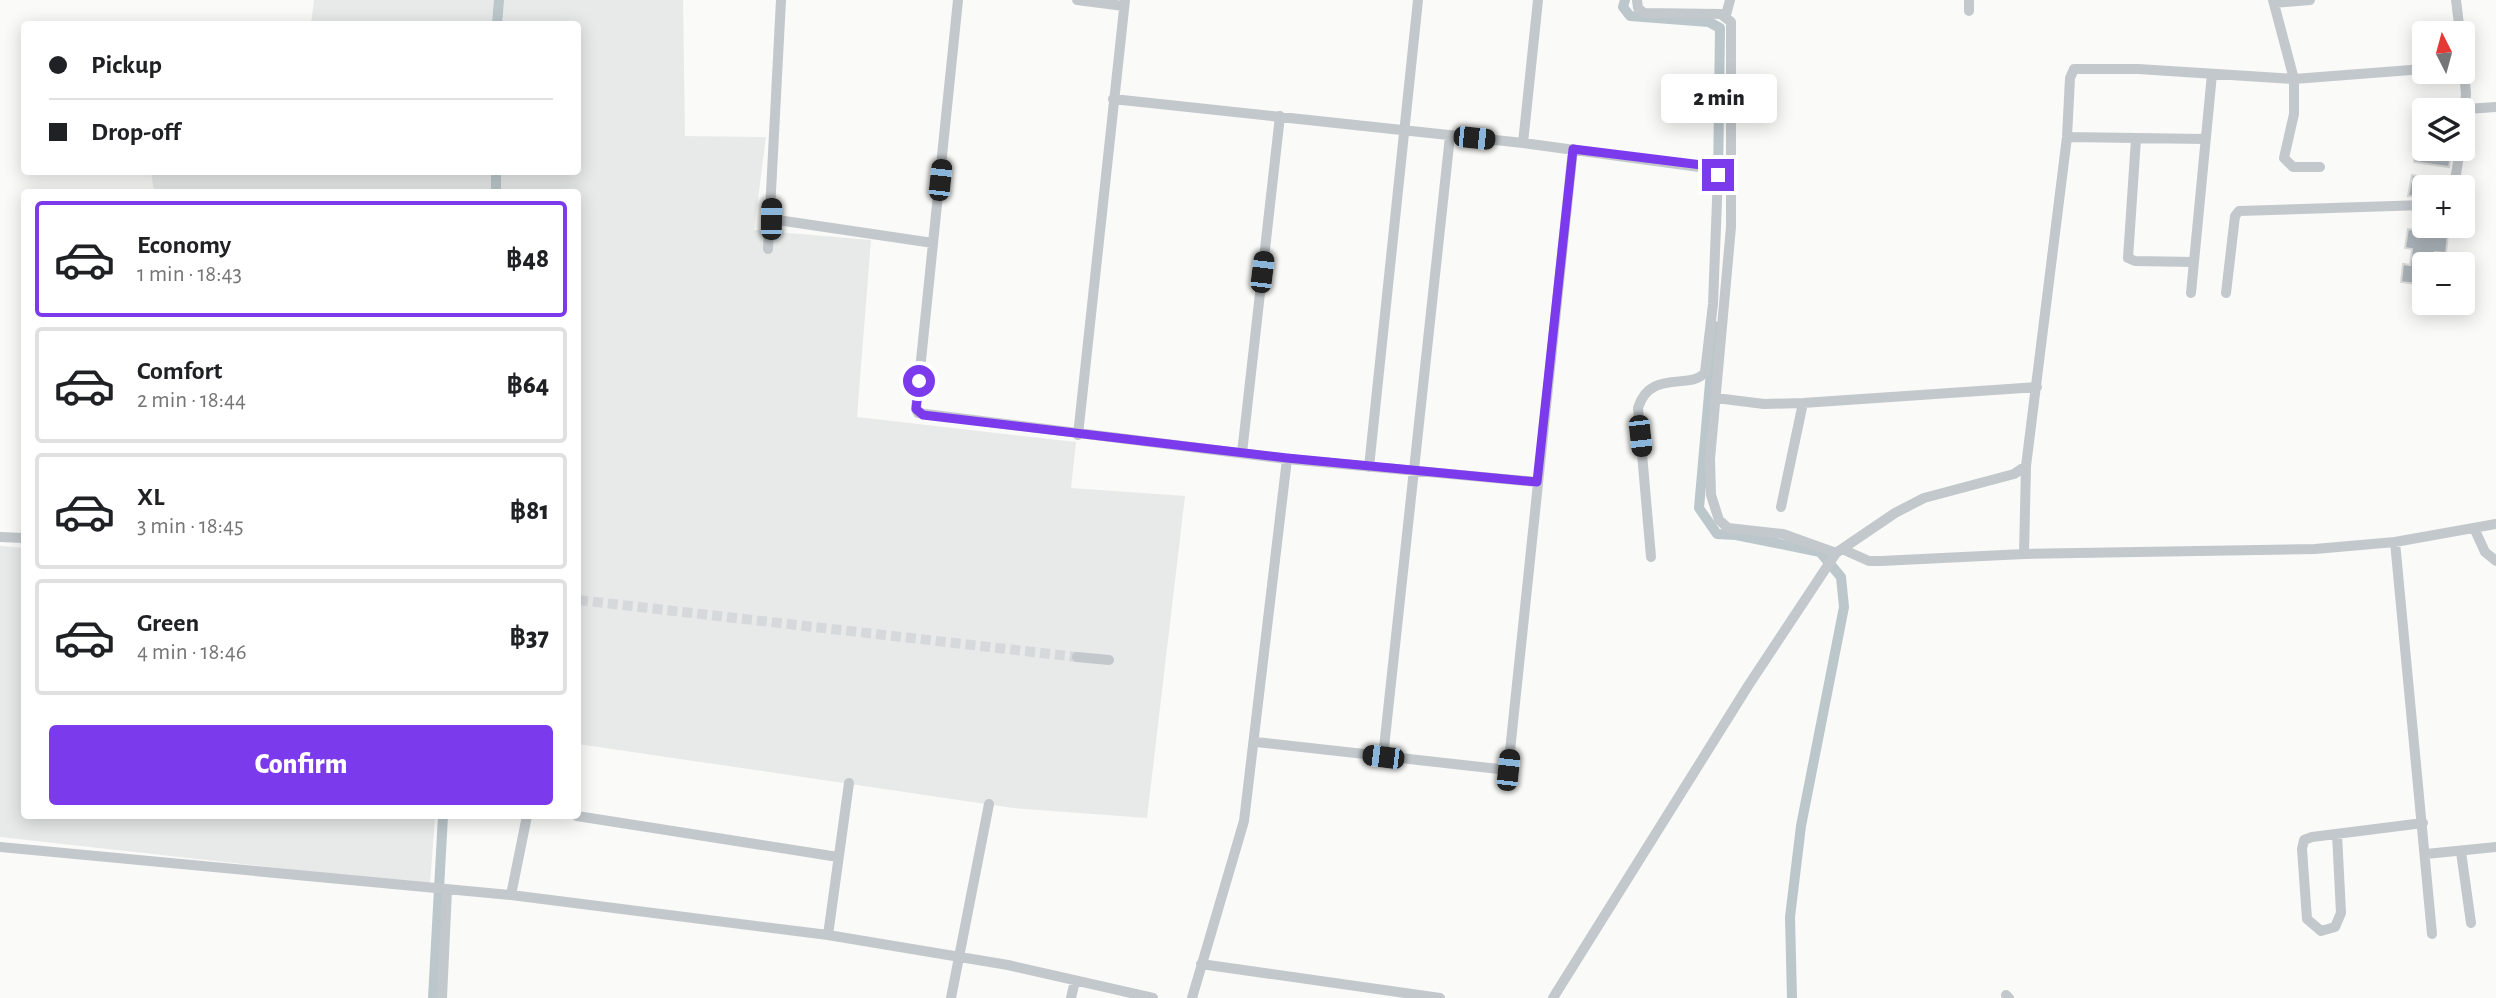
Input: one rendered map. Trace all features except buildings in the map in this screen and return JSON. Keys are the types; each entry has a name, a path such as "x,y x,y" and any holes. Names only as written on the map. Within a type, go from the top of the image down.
{"street":[{"path":"768,249 781,0"},
{"path":"958,0 916,409 918,413 1078,435 1369,467 1537,482"},
{"path":"1077,0 1124,3 1078,435"},
{"path":"1369,467 1418,0"},
{"path":"1523,143 1538,0"},
{"path":"1637,0 1638,8 1644,13 1726,15"},
{"path":"1730,0 1726,15 1732,27 1731,227 1710,477 1714,509 1723,525 1783,534 1869,561 1881,561 2024,554 2263,551 2395,542 2496,524"},
{"path":"2310,0 2274,1 2294,79 2294,114 2285,144 2285,161 2293,166 2320,167"},
{"path":"2456,0 2459,21"},
{"path":"2024,554 2026,466 2067,136 2070,78 2074,69 2083,67 2294,79 2412,70"},
{"path":"2191,293 2212,74"},
{"path":"1113,99 1523,143 1702,165 1714,169 1718,175 1713,304 1704,372 1698,379 1660,383 1644,395 1638,408 1651,557"},
{"path":"2475,109 2496,107"},
{"path":"1242,453 1280,116"},
{"path":"1383,757 1450,135"},
{"path":"2067,136 2205,139"},
{"path":"2136,139 2128,258 2135,261 2194,262"},
{"path":"1256,742 1508,770 1573,149"},
{"path":"2226,293 2235,216 2239,211 2412,205"},
{"path":"771,219 933,243"},
{"path":"1716,398 1764,404 1803,403 2037,387"},
{"path":"1781,507 1803,403"},
{"path":"1192,998 1244,821 1256,742 1287,458"},
{"path":"1553,998 1837,552 1885,519 1924,498 2014,474 2026,466"},
{"path":"2474,528 2485,552 2496,561"},
{"path":"0,537 21,538"},
{"path":"2395,542 2432,934"},
{"path":"1077,657 1109,660"},
{"path":"828,935 849,783"},
{"path":"951,998 989,804"},
{"path":"581,817 838,857"},
{"path":"511,895 526,819"},
{"path":"2337,834 2341,913 2335,928 2321,931 2307,919 2303,844 2308,838 2337,834 2423,823"},
{"path":"0,847 511,895 828,935 961,957 1153,998"},
{"path":"2426,854 2496,847"},
{"path":"2461,852 2471,923"},
{"path":"442,889 442,998"},
{"path":"1201,964 1440,998"},
{"path":"1071,998 1075,981"}],"shaded area":[{"path":"314,0 683,0 685,136 766,137 754,230 871,240 857,417 1076,442 1071,488 1185,496 1147,818 1013,808 581,744 581,189 154,189 151,175 581,175 581,21 311,21"},
{"path":"0,546 21,548 21,819 435,819 430,885 0,837"}],"waterway":[{"path":"497,21 499,0"},
{"path":"1625,0 1623,7 1630,16 1709,22 1720,28 1718,180"},
{"path":"496,175 496,189"},
{"path":"1715,326 1699,508 1717,534 1736,535 1820,552 1841,577 1844,607 1801,826 1790,917 1792,998"},
{"path":"433,998 443,819"}],"tunnel":[{"path":"581,600 1077,657"}],"route":[{"path":"919,381 916,409 923,415 1287,458 1537,482 1573,149 1702,165 1714,169 1718,175"}]}
